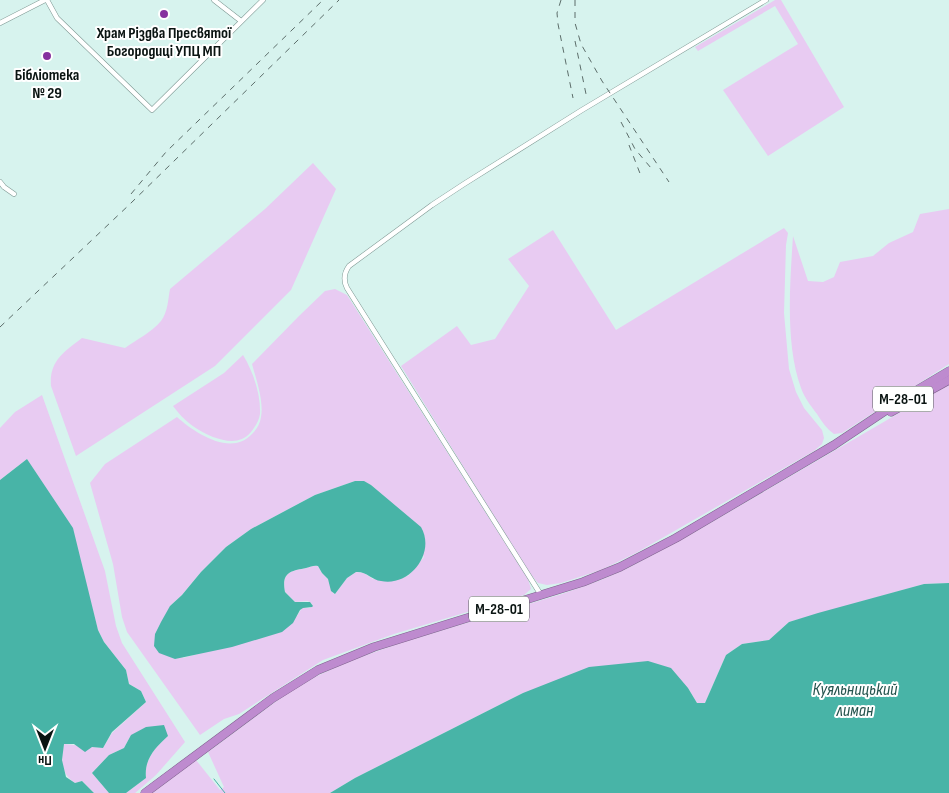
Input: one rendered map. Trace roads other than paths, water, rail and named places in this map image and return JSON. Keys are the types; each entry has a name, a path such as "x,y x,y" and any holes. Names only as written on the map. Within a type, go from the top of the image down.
{"highway":[{"name":"М-28-01","path":"858,430 912,393 949,371"},
{"name":"М-28-01","path":"145,793 272,698 318,670 374,648 583,582 620,567 656,549 858,430 949,380"}],"street":[{"path":"0,23 46,0 57,18 152,110 263,0"},
{"path":"214,0 241,21"},
{"path":"541,595 347,288 344,280 346,271 349,266 464,184 582,110 766,0"},
{"path":"0,182 14,194"}],"water":[{"path":"27,459 73,528 98,630 104,642 126,670 129,684 141,691 146,702 112,732 103,748 92,747 85,752 74,744 64,744 62,760 66,777 75,783 82,781 94,793 0,793 0,480"},
{"path":"355,481 364,481 371,485 421,527 425,537 425,547 423,557 418,566 402,579 392,581 381,581 356,572 347,578 335,594 331,591 328,579 318,566 296,570 288,574 284,580 285,592 295,602 310,602 313,606 300,610 293,623 282,632 232,647 175,659 159,653 154,646 155,634 170,606 226,547 251,529 315,495"},
{"name":"Куяльницький лиман","path":"949,583 949,793 330,793 355,778 523,693 589,667 648,661 671,668 688,688 697,703 705,703 726,655 742,644 769,640 789,622 818,613 924,584"},
{"path":"164,725 168,736 151,754 147,765 146,778 126,793 109,793 92,773 109,755 124,748 131,735 146,727"}],"waterway":[{"path":"214,779 225,793"}],"railway":[{"path":"131,194 166,152 323,0"},
{"path":"0,327 130,204 339,0"},
{"path":"561,0 557,13 558,24 573,98"},
{"path":"575,0 575,23 581,44 602,81 669,182"},
{"path":"575,41 586,94"},
{"path":"621,122 635,149 651,168"},
{"path":"629,145 641,176"}],"place":[{"name":"Храм Різдва Пресвятої Богородиці УПЦ МП","path":"164,14"},
{"name":"Бібліотека № 29","path":"47,56"}]}
